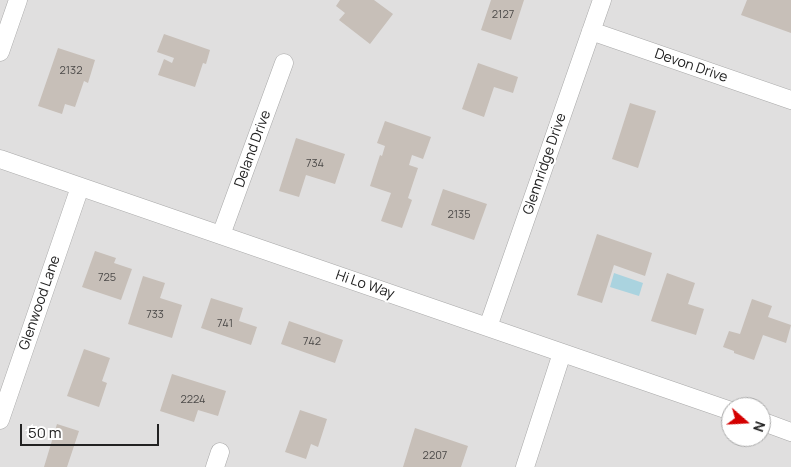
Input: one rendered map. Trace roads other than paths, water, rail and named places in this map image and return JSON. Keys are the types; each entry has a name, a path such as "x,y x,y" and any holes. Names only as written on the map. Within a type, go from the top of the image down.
{"street":[{"path":"0,52 18,0"},
{"name":"Glennridge Drive","path":"488,328 602,0"},
{"name":"Devon Drive","path":"591,31 791,100"},
{"name":"Deland Drive","path":"221,235 284,63"},
{"name":"Hi Lo Way","path":"0,159 721,408"},
{"name":"Glenwood Lane","path":"0,420 80,187"},
{"path":"524,467 562,353"},
{"path":"771,425 791,432"}],"water":[{"path":"614,273 643,283 639,296 610,287"}]}
